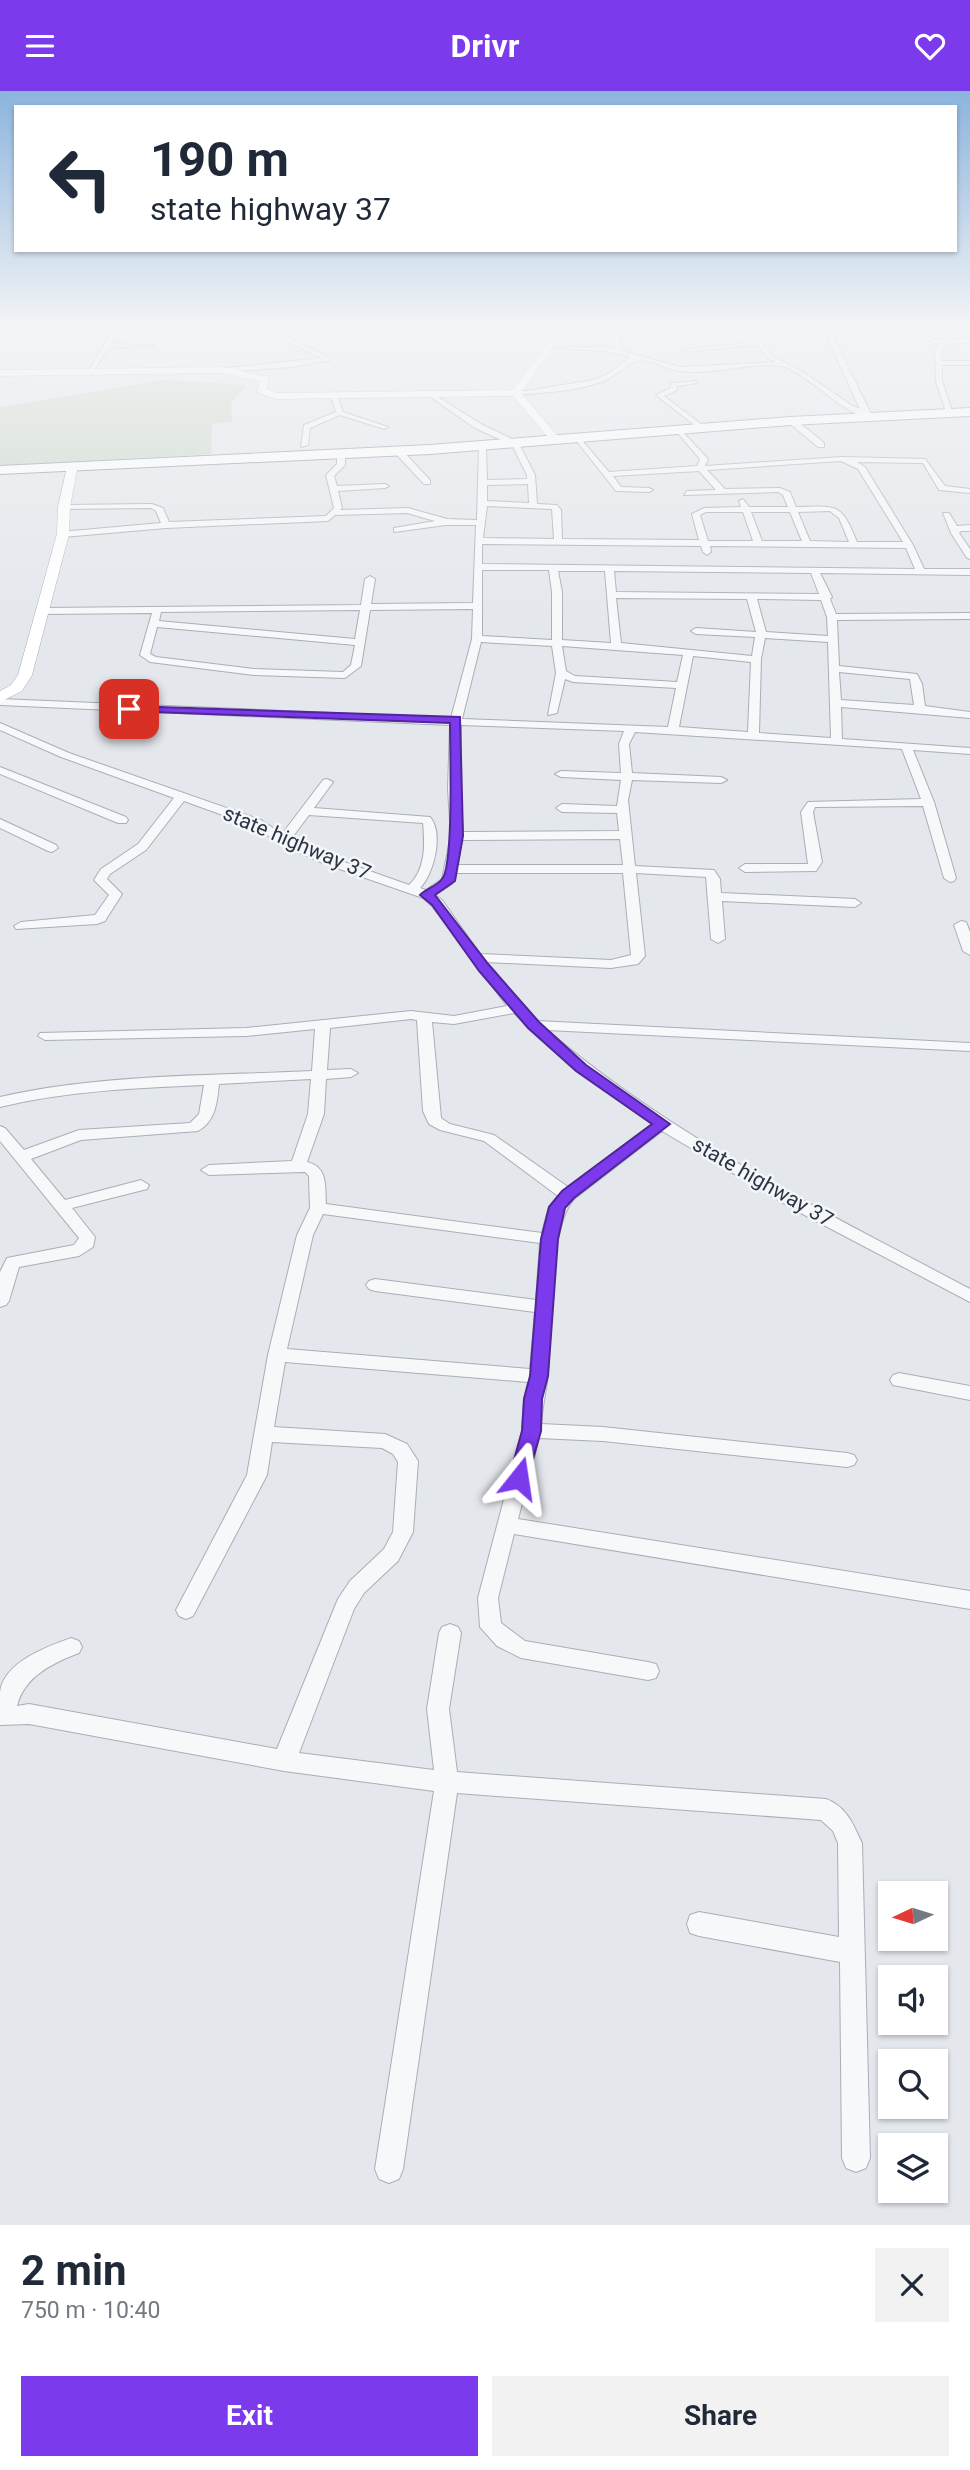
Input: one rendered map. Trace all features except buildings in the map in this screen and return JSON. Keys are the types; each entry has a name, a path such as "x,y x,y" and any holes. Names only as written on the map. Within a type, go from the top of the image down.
{"highway":[{"path":"0,470 482,447 763,424"}],"street":[{"path":"304,445 307,427 315,424"},
{"path":"373,424 384,427"},
{"path":"474,424 515,444 532,481 533,505"},
{"path":"542,424 557,441"},
{"path":"695,424 702,429"},
{"path":"795,424 821,445"},
{"path":"680,431 704,459 700,467"},
{"path":"579,439 623,491 649,490"},
{"path":"427,895 449,881 457,836 454,789 456,720 477,639 478,541 483,503 482,447"},
{"path":"398,451 427,482"},
{"path":"63,534 166,525 328,518 334,513 338,503 330,475 341,465 341,454"},
{"path":"609,474 842,459 919,460 925,461 942,488 970,491"},
{"path":"842,459 856,463 862,470 909,545 921,572"},
{"path":"0,699 22,682 63,534 64,507 72,465"},
{"path":"700,467 722,491"},
{"path":"862,470 932,470"},
{"path":"482,483 532,481"},
{"path":"334,489 385,486"},
{"path":"738,490 759,545"},
{"path":"687,493 780,490 787,494 807,544"},
{"path":"483,503 550,506 557,510 558,543"},
{"path":"64,507 152,506 160,510 166,525"},
{"path":"710,569 696,512 822,508 839,512 854,544"},
{"path":"334,513 408,510 446,522"},
{"path":"946,515 968,552"},
{"path":"397,530 446,522 481,523"},
{"path":"955,530 970,528"},
{"path":"478,541 909,545"},
{"path":"477,567 970,572"},
{"path":"552,713 561,673 557,643 557,592 553,568"},
{"path":"609,569 616,646"},
{"path":"816,571 832,617 837,741"},
{"path":"157,610 156,624 145,655 154,660 254,672 345,675 356,666 370,579"},
{"path":"610,595 827,597"},
{"path":"751,596 761,633 756,659 753,736"},
{"path":"43,611 479,606"},
{"path":"832,617 970,616"},
{"path":"156,624 358,642"},
{"path":"696,631 832,639"},
{"path":"477,639 616,646 756,659"},
{"path":"673,730 688,654"},
{"path":"835,669 913,676 922,709"},
{"path":"561,673 573,679 681,685"},
{"path":"0,699 104,708 673,730 970,751"},
{"path":"834,703 970,715"},
{"name":"state highway 37","path":"0,726 65,755 257,823 330,862 427,895 437,902 477,958 534,1025 581,1068 662,1124 762,1183 970,1296"},
{"path":"477,958 611,964 633,961 638,956 622,795 626,776 624,744 631,728"},
{"path":"906,746 928,802 950,878"},
{"path":"0,770 122,820"},
{"path":"561,774 720,781"},
{"path":"284,839 327,782"},
{"path":"21,926 92,922 100,918 116,894 100,880 105,872 142,847 181,797"},
{"path":"745,868 812,868 816,862 807,812 812,804 928,802"},
{"path":"562,808 623,810"},
{"path":"306,811 426,820 429,823 429,864 426,874 412,889"},
{"path":"0,823 52,848"},
{"path":"457,836 627,835"},
{"path":"452,869 630,869 710,873 714,879 718,939"},
{"path":"715,897 855,903"},
{"path":"961,925 970,951"},
{"path":"46,1036 246,1032 424,1016 445,1020 519,1008"},
{"path":"424,1016 434,1121 445,1127 489,1138 568,1195"},
{"path":"298,1166 316,1114 323,1023"},
{"path":"534,1025 970,1047"},
{"path":"0,1102 63,1089 351,1073"},
{"path":"21,1157 79,1135 193,1128 201,1125 206,1119 212,1080"},
{"path":"648,1671 521,1649 505,1640 491,1627 488,1598 531,1431 533,1399 539,1376 549,1239 557,1207 568,1195 662,1124"},
{"path":"0,1131 87,1237 86,1247 68,1253 13,1262 0,1301"},
{"path":"186,1610 257,1475 277,1355 305,1235 318,1208 317,1175 310,1168 298,1166 209,1170"},
{"path":"61,1206 141,1185"},
{"path":"318,1208 549,1239"},
{"path":"375,1285 544,1307"},
{"path":"277,1355 539,1376"},
{"path":"899,1380 970,1393"},
{"path":"531,1431 603,1434 847,1460"},
{"path":"265,1434 384,1441 400,1449 408,1461 403,1532 391,1555 358,1587 345,1605 284,1761"},
{"path":"506,1525 970,1600"},
{"path":"389,2169 447,1782 438,1709 450,1633"},
{"path":"71,1647 47,1655 22,1675 7,1692 4,1717 29,1714 284,1761 447,1782 826,1810 841,1822 850,1843 856,2158"},
{"path":"699,1924 852,1952"}],"green space":[{"path":"0,424 216,424 212,424 211,454 0,466"}],"route":[{"path":"129,709 456,720 454,789 457,836 452,874 449,881 427,895 437,902 484,968 534,1025 581,1068 662,1124 568,1195 557,1207 549,1239 539,1376 533,1399 531,1431 519,1478"}]}
